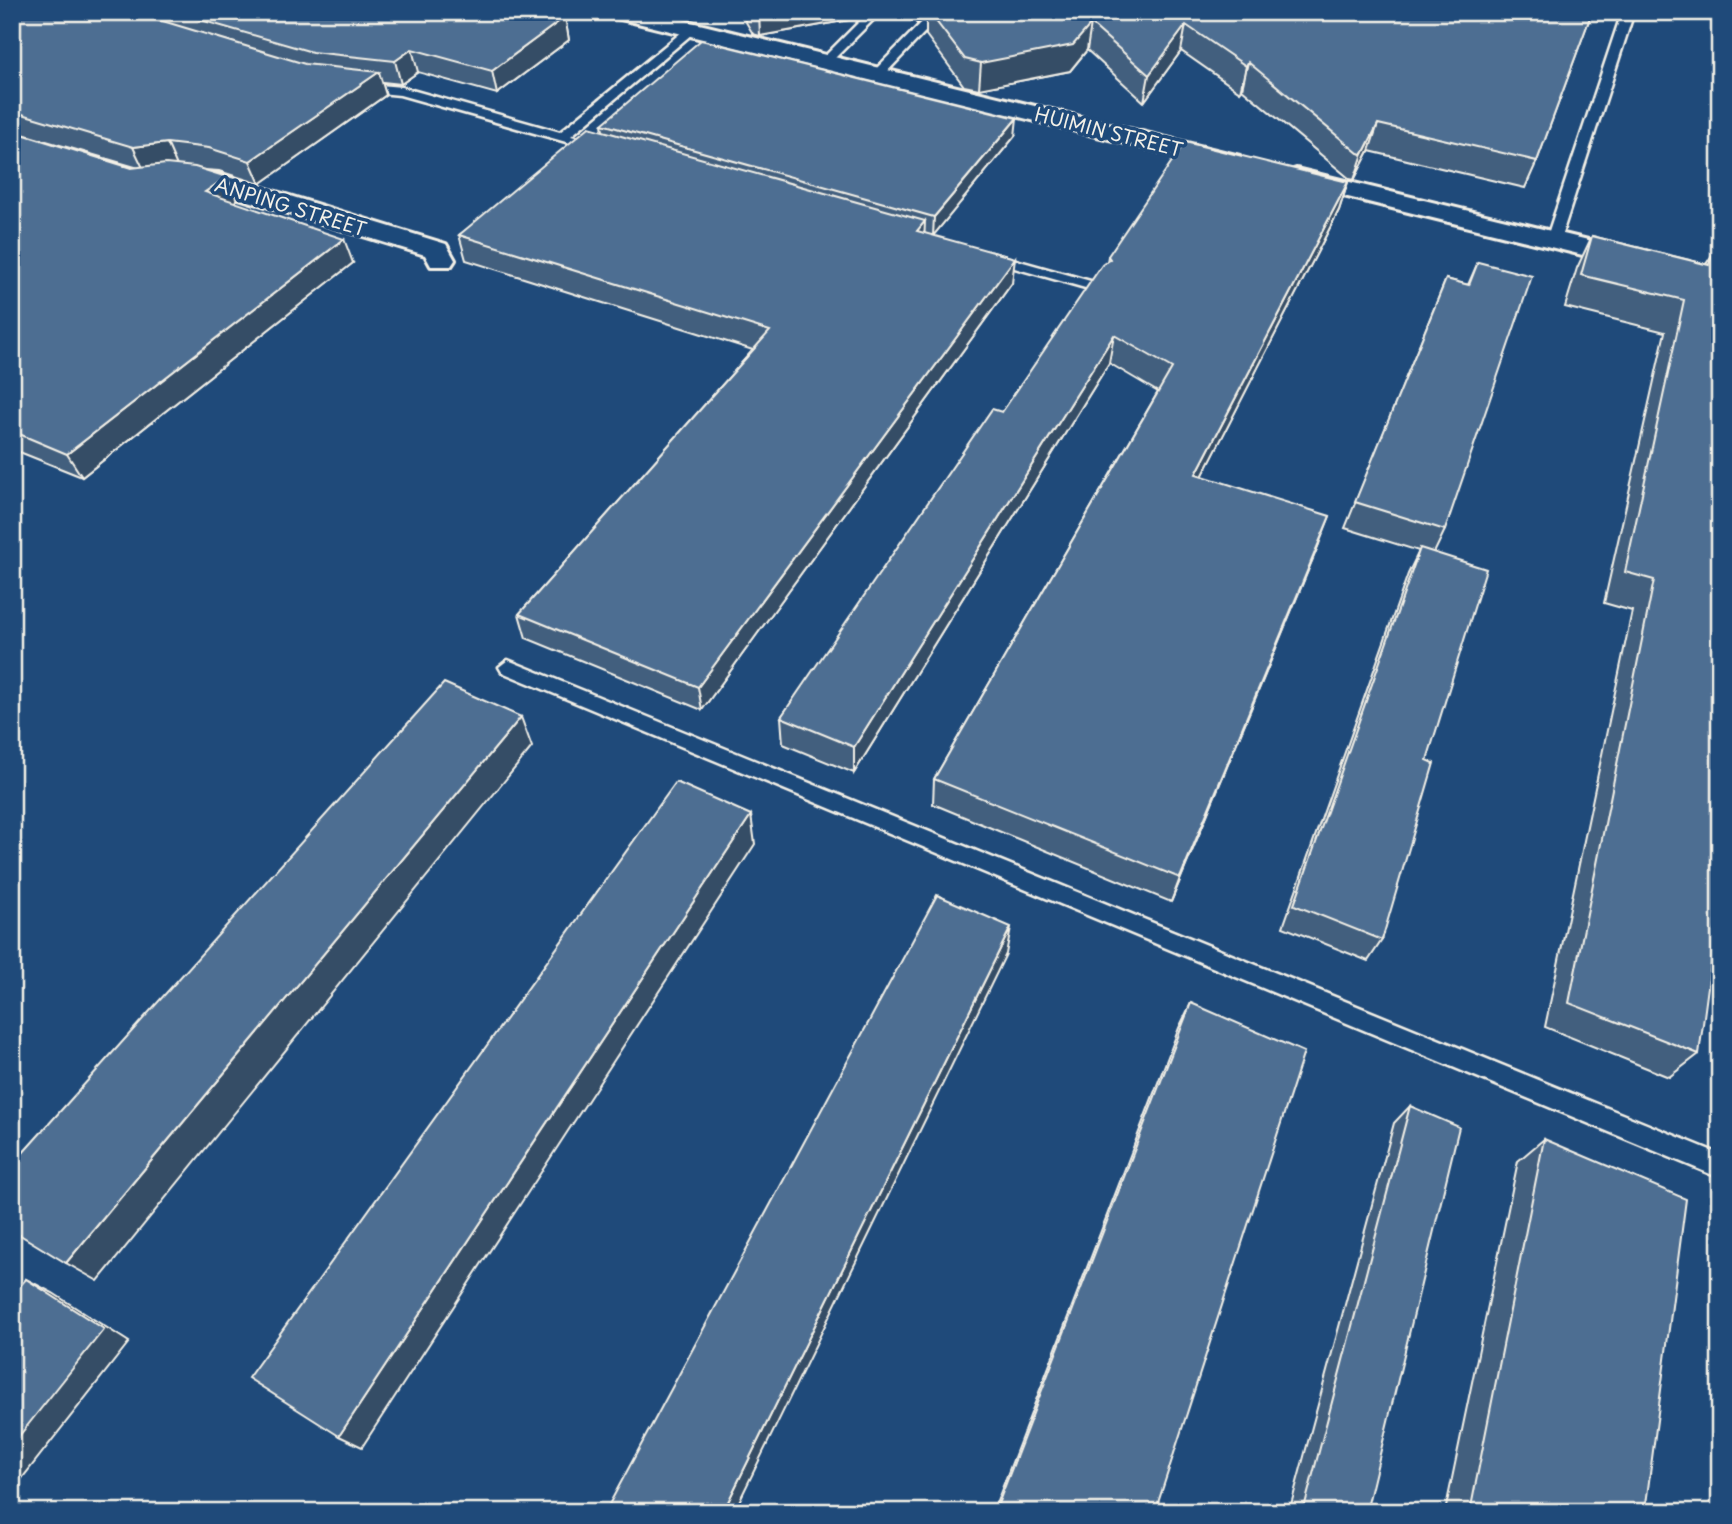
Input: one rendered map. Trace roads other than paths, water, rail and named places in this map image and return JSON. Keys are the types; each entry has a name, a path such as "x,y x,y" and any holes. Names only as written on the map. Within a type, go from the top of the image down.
{"street":[{"name":"HUIMIN STREET","path":"621,12 677,21 824,62 1720,281"},
{"name":"ANPING STREET","path":"155,180 177,177 209,180 436,250 441,260"}],"lane":[{"path":"824,62 876,12"},
{"path":"877,75 939,12"},
{"path":"1553,240 1628,12"},
{"path":"562,137 677,21"},
{"path":"341,84 401,91 616,152"},
{"path":"976,253 1096,287"},
{"path":"508,667 1720,1166"}]}
